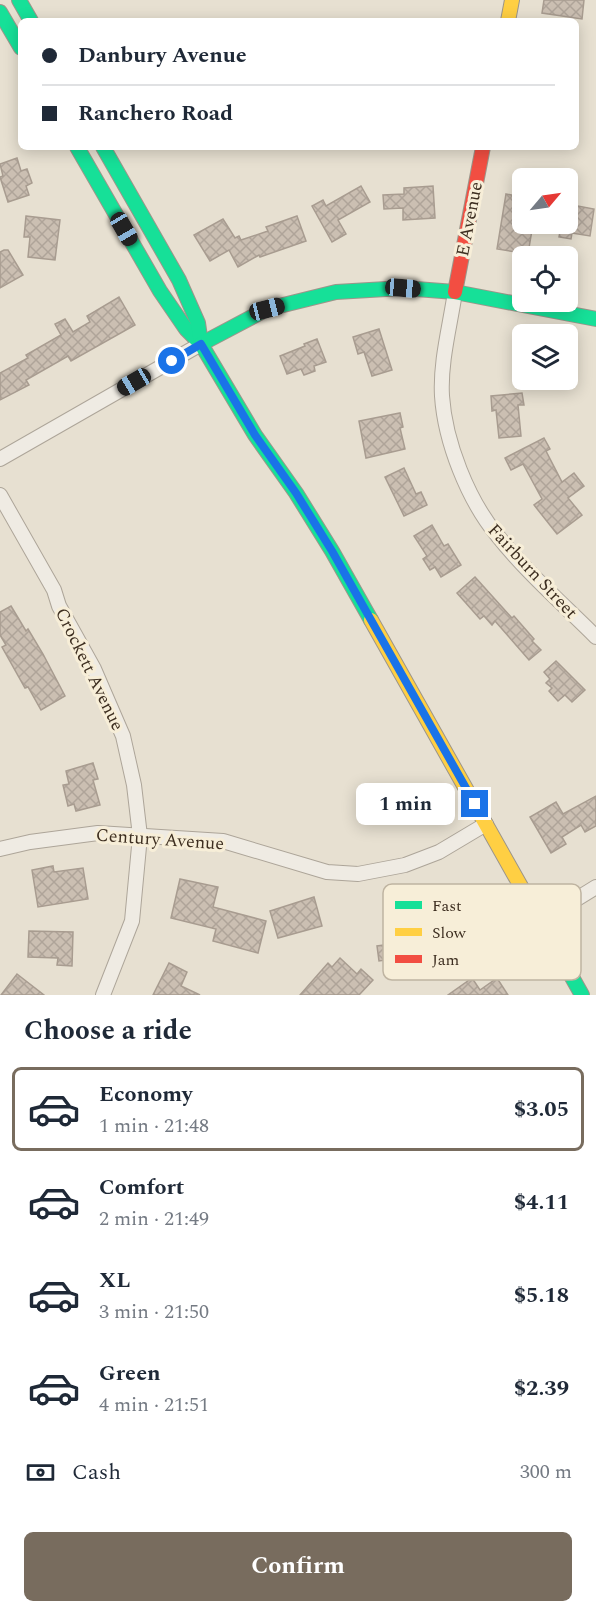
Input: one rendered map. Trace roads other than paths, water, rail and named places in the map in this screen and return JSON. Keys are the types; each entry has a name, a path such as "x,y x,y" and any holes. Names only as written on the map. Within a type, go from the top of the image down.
{"main road":[{"path":"19,0 29,18"},
{"path":"509,18 512,0"},
{"path":"0,12 18,43"},
{"path":"79,150 160,291 186,329 201,344 255,435 296,493 332,551 520,884"},
{"path":"105,150 179,280 198,323 201,344"},
{"name":"E Avenue","path":"455,292 482,150"},
{"path":"201,344 267,309 336,292 403,288 455,292 596,319"},
{"path":"574,980 582,995"}],"street":[{"name":"Fairburn Street","path":"455,292 444,361 442,396 455,459 480,511 495,534 596,637"},
{"path":"0,459 201,344"},
{"name":"Crockett Avenue","path":"0,495 54,590 59,606 94,669 123,736 131,768 140,836 132,921 103,995"},
{"name":"Century Avenue","path":"0,849 30,842 98,833 223,841 327,872 358,874 405,865 440,852 486,824"},
{"path":"581,896 596,887"}]}
